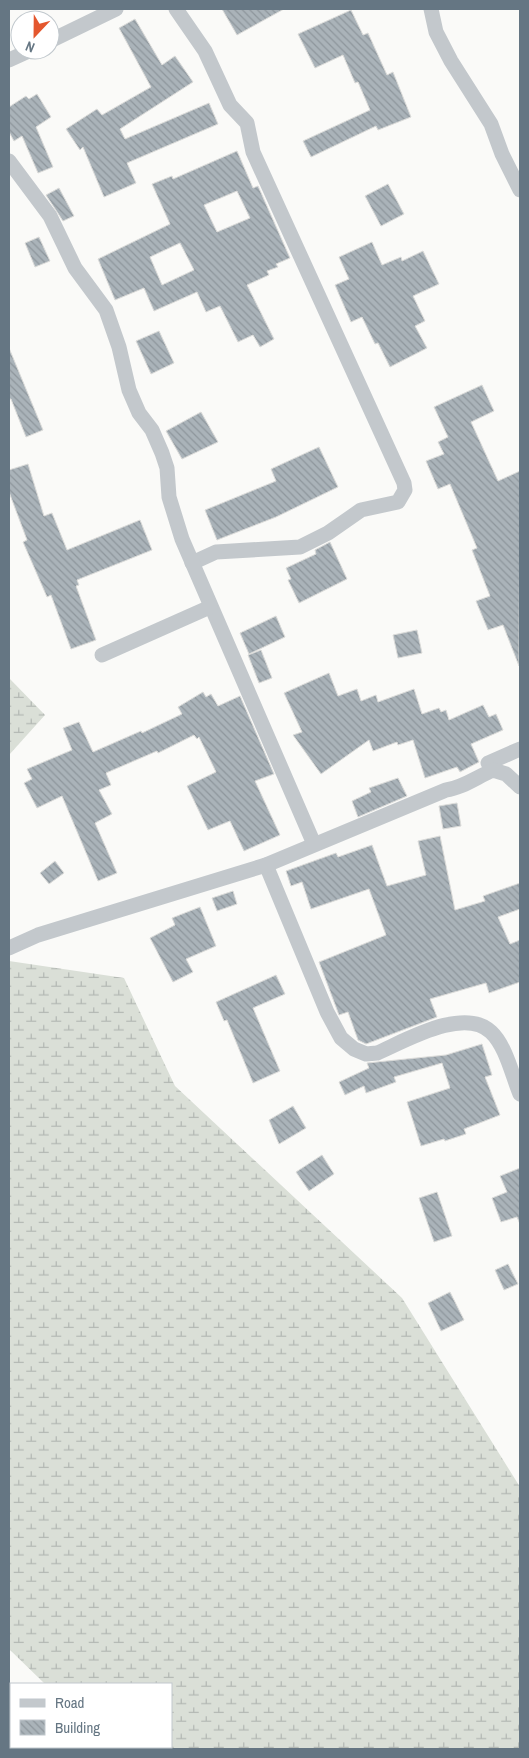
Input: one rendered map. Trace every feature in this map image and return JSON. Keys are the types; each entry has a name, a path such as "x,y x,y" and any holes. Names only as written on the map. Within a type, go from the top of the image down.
{"street":[{"path":"60,36 116,9"},
{"path":"176,9 205,52 230,104 247,123 253,152 404,483 405,490 398,502 361,510 328,534 300,547 216,552 192,564"},
{"path":"431,9 436,32 451,61 491,124 502,154 520,190"},
{"path":"9,161 50,216 75,268 106,310 119,347 129,390 139,413 152,430 162,453 167,468 169,497 192,564 314,844"},
{"path":"102,655 210,607"},
{"path":"520,749 488,763 493,770 506,774 520,787"},
{"path":"9,948 38,935 266,865 446,790 458,788 466,782 493,770"},
{"path":"266,865 327,1012 342,1038 354,1049 366,1054 377,1053 456,1021 471,1022 491,1031 503,1050 520,1094"}],"green space":[{"path":"9,678 45,715 9,755"},
{"path":"9,961 124,978 175,1086 402,1298 520,1487 520,1749 150,1749 148,1748 172,1748 172,1683 44,1683 9,1649"}],"building":[{"path":"222,9 284,9 237,35"},
{"path":"351,10 363,35 368,33 387,75 393,72 411,117 378,130 376,126 311,157 303,141 370,110 358,82 355,83 343,55 315,68 298,34"},
{"path":"135,19 162,65 175,56 193,82 120,129 125,139 209,103 218,124 127,163 136,183 104,197 83,147 80,150 66,129 97,109 102,115 151,87 119,28"},
{"path":"37,94 51,117 36,127 53,167 38,173 22,136 14,141 9,132 9,107 26,96 29,99"},
{"path":"237,151 253,188 258,186 290,258 276,264 278,267 267,271 269,275 247,285 274,339 260,347 253,335 238,342 220,306 206,312 197,292 154,311 144,288 115,300 98,259 170,224 152,184 172,176 173,179","holes":["237,191 250,218 217,232 204,205","180,243 194,270 162,285 150,257"]},
{"path":"388,184 404,214 381,226 365,196"},
{"path":"59,188 74,216 63,221 46,195"},
{"path":"39,237 50,261 35,267 25,243"},
{"path":"372,242 382,265 401,257 402,261 423,251 439,284 413,296 425,321 415,326 427,348 390,367 378,343 375,344 362,317 351,322 335,285 349,279 339,257"},
{"path":"159,331 174,363 151,374 136,341"},
{"path":"9,348 43,430 26,437 11,399 9,399"},
{"path":"482,385 494,411 471,422 498,481 520,471 519,666 503,625 488,630 476,601 490,596 472,550 477,548 450,484 438,489 426,461 444,454 438,442 448,437 434,407"},
{"path":"201,412 218,442 182,459 166,431"},
{"path":"319,447 338,487 276,517 217,540 205,510 276,481 271,469"},
{"path":"28,464 44,516 52,513 67,550 140,520 152,550 77,580 79,585 76,586 96,640 71,649 51,595 47,597 23,542 27,540 9,492 9,470"},
{"path":"330,542 347,579 299,603 288,580 291,579 286,568 316,554 315,550"},
{"path":"276,616 285,637 249,654 240,633"},
{"path":"417,630 422,653 398,658 393,635"},
{"path":"261,650 272,678 259,683 248,655"},
{"path":"329,673 338,696 357,689 361,701 376,695 378,702 414,689 422,714 439,708 441,712 446,710 449,720 483,705 489,717 496,714 503,730 471,744 479,762 460,772 457,767 425,778 413,740 398,745 397,742 373,751 369,740 321,774 293,735 302,732 284,693"},
{"path":"203,692 206,697 211,694 218,706 240,696 274,774 255,781 280,835 244,851 230,821 208,830 187,786 216,772 199,737 197,739 194,735 158,753 157,751 106,773 111,785 99,790 112,814 95,823 117,873 98,881 62,796 37,808 24,783 32,779 27,769 72,750 63,728 79,722 93,752 141,731 142,733 182,714 178,707"},
{"path":"398,778 407,796 358,817 352,801 371,792 369,788"},
{"path":"457,803 461,826 443,829 439,806"},
{"path":"440,836 455,910 485,901 483,896 520,883 520,909 498,917 510,944 520,940 520,982 489,993 486,983 430,999 437,1017 366,1044 358,1040 348,1012 339,1015 319,962 386,935 369,889 311,909 302,882 291,886 286,871 336,853 338,857 372,845 387,886 426,875 418,841"},
{"path":"55,861 64,873 49,884 40,873"},
{"path":"233,891 237,904 217,911 212,898"},
{"path":"200,907 216,946 186,959 193,972 173,982 150,938 175,925 172,918"},
{"path":"276,975 285,994 253,1008 280,1071 253,1083 227,1020 224,1021 216,1002"},
{"path":"482,1044 492,1075 485,1077 500,1115 464,1129 466,1134 445,1141 444,1139 421,1146 407,1102 450,1088 442,1063 394,1077 396,1082 366,1093 364,1086 345,1095 339,1082 369,1068 367,1063 446,1055"},
{"path":"293,1106 306,1128 279,1144 269,1120"},
{"path":"322,1155 334,1174 309,1191 296,1172"},
{"path":"520,1168 520,1224 517,1217 501,1222 492,1198 507,1192 500,1176"},
{"path":"437,1192 452,1236 434,1242 419,1198"},
{"path":"508,1264 518,1284 504,1290 495,1270"},
{"path":"450,1292 464,1320 441,1331 428,1303"}]}
